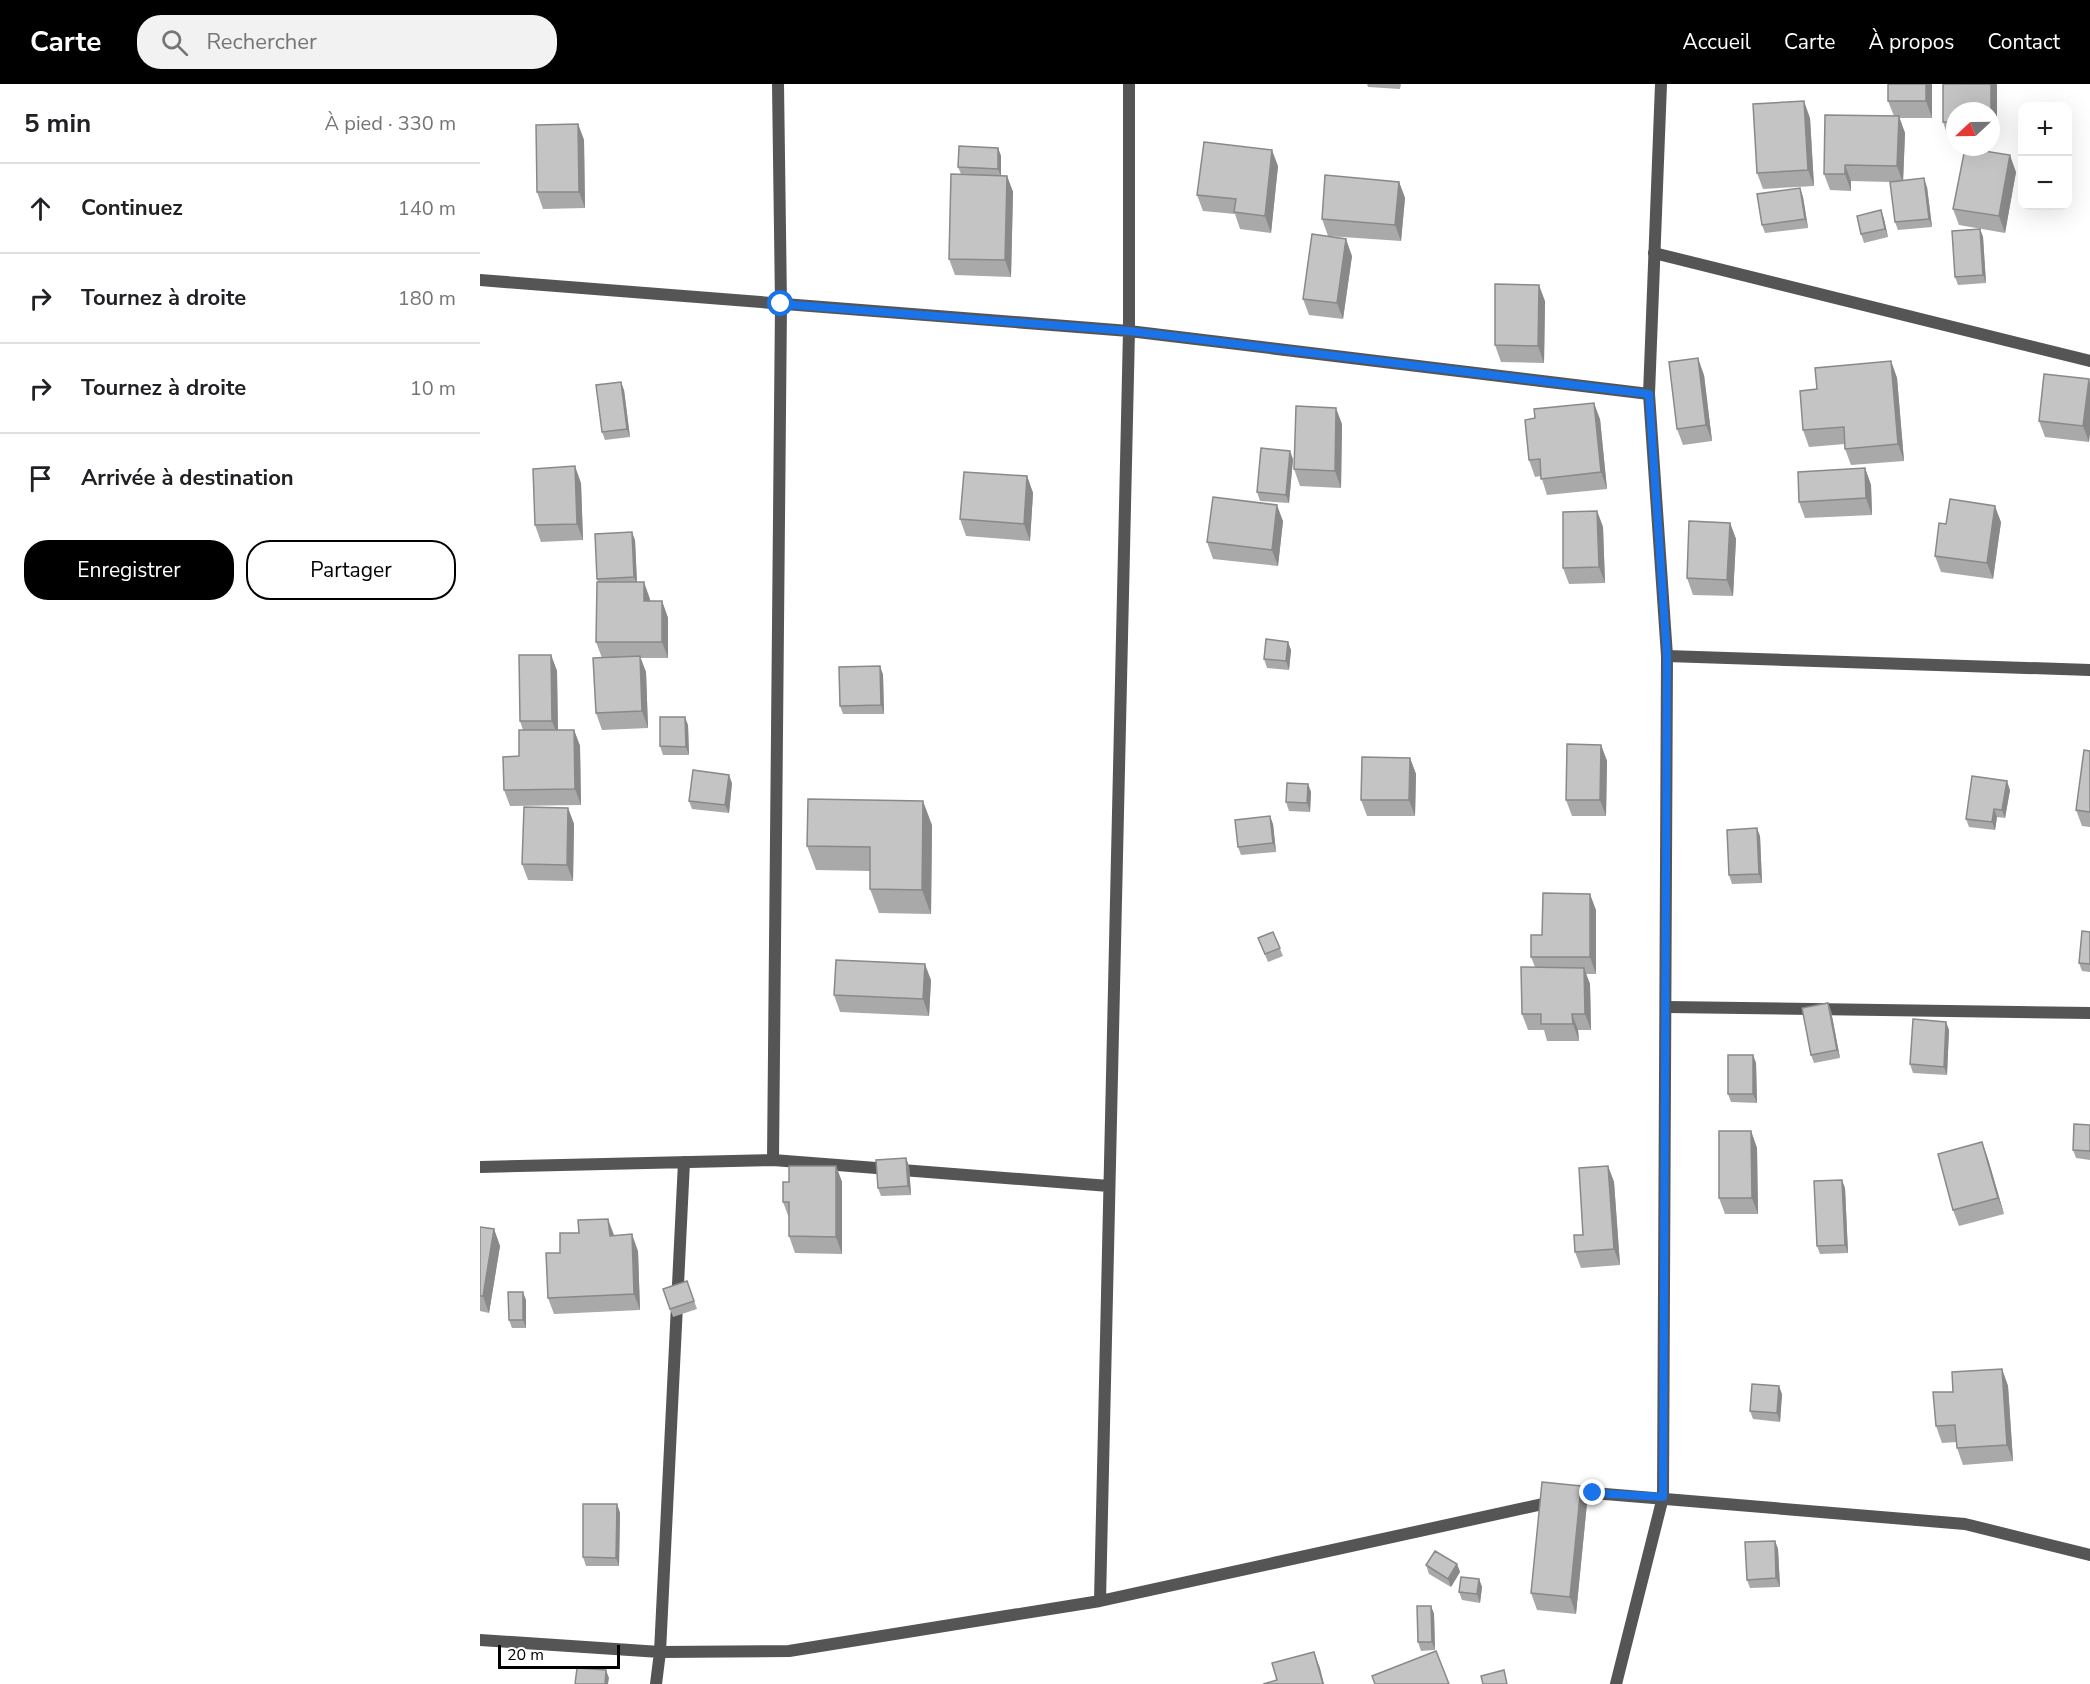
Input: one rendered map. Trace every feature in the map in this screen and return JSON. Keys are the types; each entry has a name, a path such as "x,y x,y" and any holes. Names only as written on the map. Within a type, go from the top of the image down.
{"street":[{"path":"773,1160 781,304 778,84"},
{"path":"1100,1600 1129,331 1129,84"},
{"path":"1616,1684 1663,1497 1667,656 1649,394 1661,84"},
{"path":"1654,253 2090,361"},
{"path":"480,280 1129,331 1649,394"},
{"path":"1667,656 2090,669"},
{"path":"1666,1007 2090,1013"},
{"path":"480,1167 773,1160 1109,1186"},
{"path":"656,1684 660,1652 684,1162"},
{"path":"480,1640 660,1652 789,1651 1100,1600 1593,1493 1663,1497 1965,1524 2090,1555"}],"building":[{"path":"1888,84 1926,84 1926,101 1888,101"},
{"path":"1943,84 1991,84 1991,102 1946,102 1946,122 1943,122"},
{"path":"1804,101 1808,170 1757,173 1753,104"},
{"path":"1825,115 1899,116 1897,166 1845,165 1845,174 1824,174"},
{"path":"578,124 579,192 537,192 536,125"},
{"path":"1204,142 1272,150 1265,216 1234,212 1236,199 1197,195"},
{"path":"959,146 998,148 998,169 958,167"},
{"path":"2010,155 1999,216 1953,209 1963,156"},
{"path":"951,174 1007,176 1005,260 949,259"},
{"path":"1325,175 1399,182 1395,225 1322,219"},
{"path":"1924,178 1929,219 1895,222 1890,182"},
{"path":"1800,188 1805,219 1762,225 1757,194"},
{"path":"1881,210 1885,229 1861,234 1857,216"},
{"path":"1980,229 1983,275 1955,277 1952,231"},
{"path":"1312,234 1346,239 1337,303 1303,299"},
{"path":"1495,284 1539,285 1538,346 1495,345"},
{"path":"1698,358 1706,425 1677,429 1669,362"},
{"path":"1891,361 1898,444 1845,449 1844,427 1803,430 1800,391 1817,389 1815,368"},
{"path":"2044,374 2089,379 2083,426 2039,421"},
{"path":"621,382 627,429 602,432 596,385"},
{"path":"1594,403 1601,472 1541,479 1540,459 1529,460 1525,420 1535,418 1534,409"},
{"path":"1296,406 1336,408 1335,471 1294,469"},
{"path":"1261,448 1290,451 1286,495 1257,492"},
{"path":"575,466 577,524 535,525 533,469"},
{"path":"1865,468 1866,498 1799,502 1798,472"},
{"path":"964,472 1027,476 1024,524 960,519"},
{"path":"1213,497 1277,505 1272,550 1207,542"},
{"path":"1950,499 1995,506 1987,563 1935,556 1939,523 1946,524"},
{"path":"1597,511 1599,567 1563,568 1563,512"},
{"path":"1689,521 1730,523 1727,580 1687,578"},
{"path":"632,532 634,577 597,579 595,534"},
{"path":"597,582 644,582 644,601 662,601 662,642 596,642"},
{"path":"1266,639 1288,642 1286,661 1264,659"},
{"path":"519,655 551,655 552,721 520,721"},
{"path":"640,656 642,711 596,713 593,658"},
{"path":"880,666 881,705 840,706 839,667"},
{"path":"660,717 685,717 686,747 660,746"},
{"path":"519,730 574,730 575,789 504,790 503,757 519,756"},
{"path":"1567,744 1601,745 1600,800 1566,800"},
{"path":"2084,750 2090,751 2090,812 2076,810"},
{"path":"1362,757 1410,758 1409,800 1361,800"},
{"path":"693,770 729,775 725,805 689,801"},
{"path":"1972,776 2007,781 2002,810 1994,809 1992,822 1966,819"},
{"path":"1287,783 1308,784 1307,803 1286,802"},
{"path":"808,799 923,801 922,890 870,889 870,847 807,846"},
{"path":"524,807 568,808 567,865 522,864"},
{"path":"1270,816 1273,843 1238,847 1235,820"},
{"path":"1757,828 1759,874 1729,875 1727,830"},
{"path":"1543,893 1590,894 1590,957 1531,957 1531,935 1542,935"},
{"path":"2082,931 2090,932 2090,964 2079,963"},
{"path":"1273,932 1280,948 1265,954 1258,938"},
{"path":"836,960 925,964 923,999 834,995"},
{"path":"1521,967 1584,968 1585,1014 1572,1014 1573,1024 1541,1024 1541,1014 1522,1014"},
{"path":"1828,1003 1837,1050 1811,1055 1802,1008"},
{"path":"1913,1019 1946,1022 1944,1067 1910,1064"},
{"path":"1728,1055 1753,1055 1753,1094 1728,1094"},
{"path":"2074,1124 2090,1125 2090,1151 2073,1150"},
{"path":"1719,1131 1751,1131 1752,1198 1719,1198"},
{"path":"1982,1142 1998,1198 1953,1210 1938,1154"},
{"path":"906,1158 908,1186 878,1188 876,1160"},
{"path":"789,1166 836,1166 836,1237 789,1236 789,1202 783,1202 783,1182 789,1182"},
{"path":"1608,1166 1614,1249 1575,1252 1574,1235 1583,1235 1579,1168"},
{"path":"1842,1180 1845,1245 1817,1246 1814,1181"},
{"path":"608,1219 610,1236 632,1234 634,1294 548,1298 546,1253 560,1253 560,1233 579,1233 578,1220"},
{"path":"480,1227 494,1229 483,1296 480,1296"},
{"path":"687,1281 694,1301 670,1309 663,1289"},
{"path":"508,1292 523,1292 523,1320 509,1320"},
{"path":"2002,1369 2007,1445 1957,1448 1955,1425 1936,1426 1933,1392 1953,1392 1952,1372"},
{"path":"1752,1384 1779,1386 1777,1413 1750,1411"},
{"path":"1542,1482 1581,1486 1570,1597 1531,1593"},
{"path":"583,1504 617,1504 616,1558 583,1557"},
{"path":"1775,1541 1776,1578 1747,1580 1745,1542"},
{"path":"1435,1551 1457,1564 1448,1579 1426,1565"},
{"path":"1461,1577 1479,1579 1477,1594 1459,1592"},
{"path":"1417,1606 1431,1606 1432,1642 1418,1642"},
{"path":"1436,1651 1449,1684 1375,1684 1372,1676"},
{"path":"1314,1652 1323,1684 1263,1684 1277,1680 1272,1663"},
{"path":"577,1668 606,1670 605,1684 575,1684"},
{"path":"1504,1670 1507,1684 1483,1684 1481,1676"}],"route":[{"path":"781,304 1129,331 1649,394 1667,656 1663,1497 1593,1493"}]}
